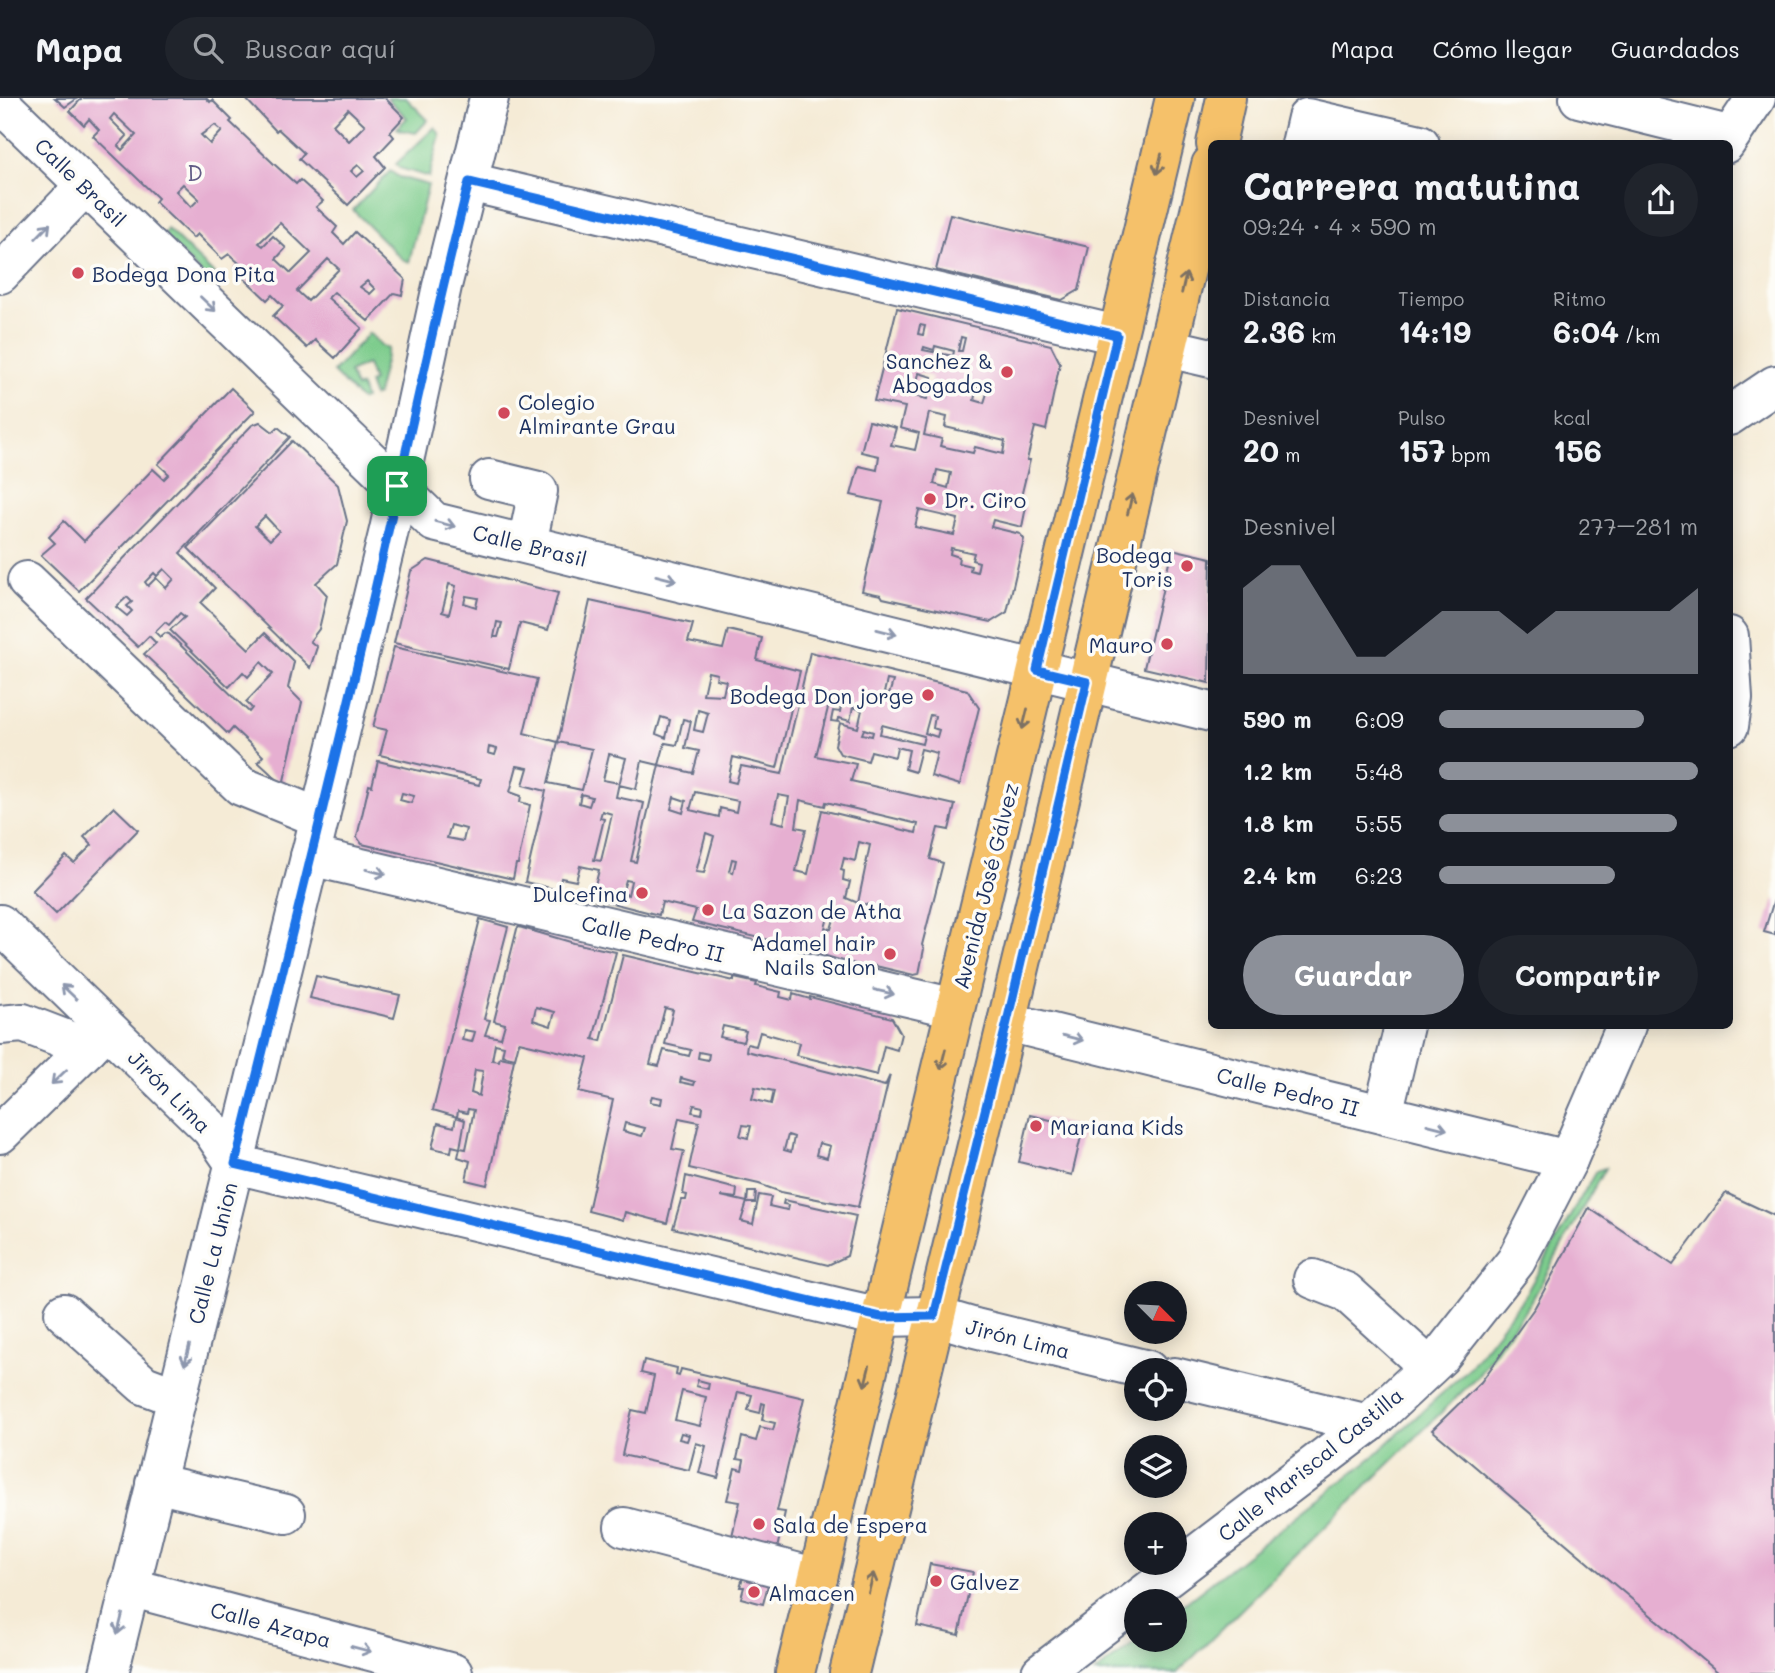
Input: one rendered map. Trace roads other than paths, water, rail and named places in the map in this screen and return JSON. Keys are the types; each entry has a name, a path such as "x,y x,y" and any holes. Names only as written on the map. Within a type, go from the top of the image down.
{"main road":[{"name":"Avenida José Gálvez","path":"795,1673 1175,98"},
{"path":"1217,140 1226,98"},
{"path":"849,1673 1168,348 1204,225 1208,191"}],"street":[{"name":"Calle La Union","path":"108,1673 320,818 389,530 442,286 489,98"},
{"path":"1580,98 1727,139 1756,98"},
{"name":"Calle Brasil","path":"0,103 434,522 1208,711"},
{"path":"1302,140 1307,118 1403,140"},
{"path":"469,182 1117,335"},
{"path":"0,274 85,186"},
{"path":"1168,348 1208,357"},
{"path":"1733,413 1775,385"},
{"path":"489,479 538,491 527,544"},
{"path":"27,581 241,786 320,818"},
{"name":"Calle Pedro II","path":"310,856 956,1008"},
{"name":"Jirón Lima","path":"0,924 98,1038 211,1129 235,1164 881,1317 934,1316 1124,1364"},
{"name":"Calle Pedro II","path":"1007,1022 1568,1160"},
{"path":"0,1025 23,1023 98,1038"},
{"path":"1383,1114 1403,1029"},
{"name":"Calle Mariscal Castilla","path":"1041,1673 1368,1424 1440,1357 1516,1261 1568,1160 1625,1029"},
{"path":"0,1134 98,1038"},
{"path":"1313,1279 1346,1292 1429,1367"},
{"path":"64,1314 145,1385 177,1397"},
{"path":"1187,1380 1368,1424"},
{"path":"155,1483 286,1514"},
{"path":"624,1527 818,1578"},
{"name":"Calle Azapa","path":"129,1587 453,1673"}],"place":[{"name":"Bodega Dona Pita","path":"78,273"},
{"name":"Sanchez & Abogados","path":"1007,372"},
{"name":"Colegio Almirante Grau","path":"504,413"},
{"name":"Dr. Ciro","path":"930,499"},
{"name":"Bodega Toris","path":"1187,566"},
{"name":"Mauro","path":"1167,644"},
{"name":"Bodega Don jorge","path":"928,695"},
{"name":"Dulcefina","path":"642,893"},
{"name":"La Sazon de Atha","path":"708,910"},
{"name":"Adamel hair Nails Salon","path":"890,954"},
{"name":"Mariana Kids","path":"1036,1126"},
{"name":"Sala de Espera","path":"759,1524"},
{"name":"Galvez","path":"936,1581"},
{"name":"Almacen","path":"754,1592"}],"district":[{"name":"D","path":"196,172"}]}
